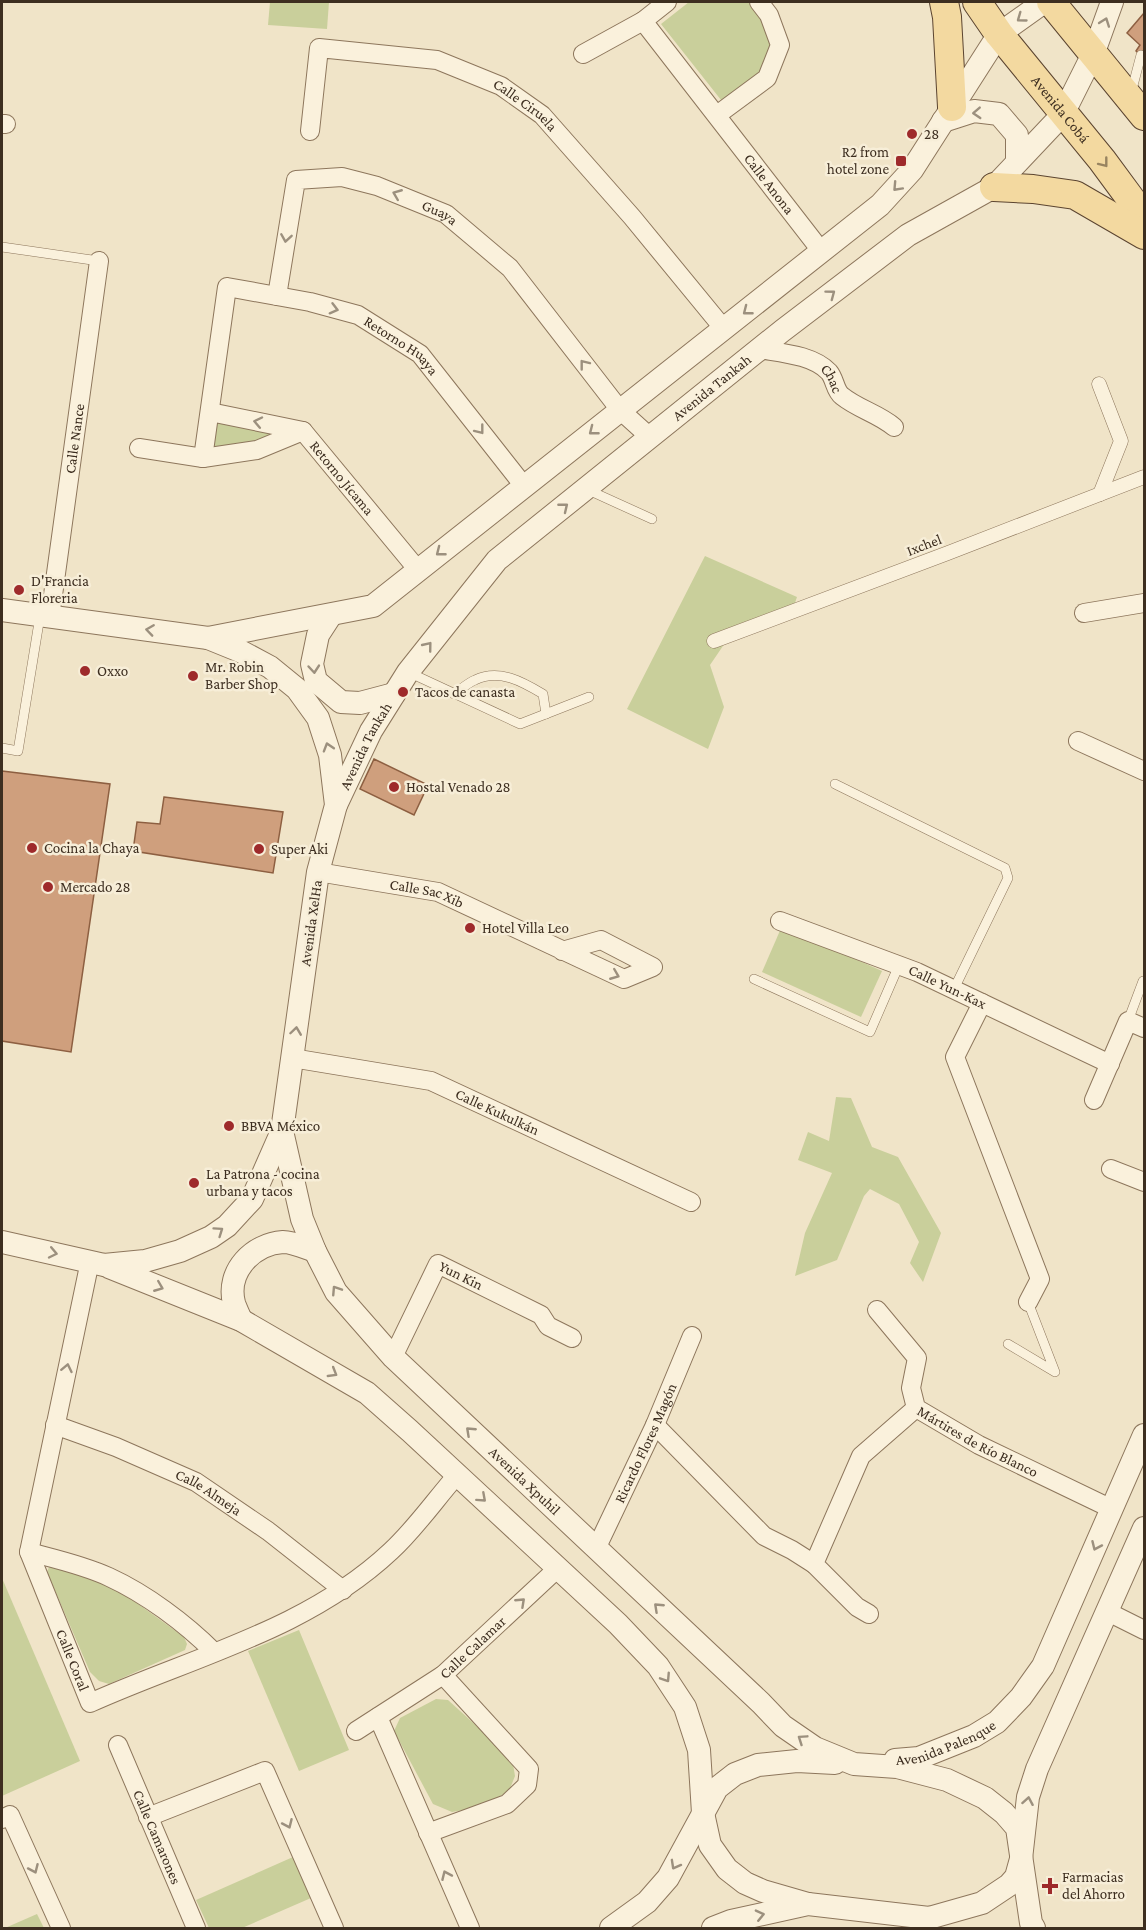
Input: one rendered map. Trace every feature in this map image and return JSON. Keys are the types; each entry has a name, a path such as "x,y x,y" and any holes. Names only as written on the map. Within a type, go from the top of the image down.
{"main road":[{"path":"944,2 947,17 948,114"},
{"name":"Avenida Cobá","path":"977,2 999,34 1102,160 1144,218"},
{"path":"1051,2 1137,107"},
{"path":"994,187 1075,195 1144,235"}],"street":[{"path":"583,54 643,21 667,2"},
{"path":"717,115 767,78 780,45 769,15 759,2"},
{"path":"208,638 373,606 880,205 912,170 999,34 1044,2"},
{"name":"Avenida Tankah","path":"336,805 360,753 408,672 497,560 759,349 908,235 994,187 1063,114 1094,52 1112,2"},
{"name":"Calle Anona","path":"643,21 822,252"},
{"name":"Calle Ciruela","path":"310,131 319,48 437,60 501,86 542,115 632,217 724,329"},
{"path":"948,114 974,111 999,114 1017,135 1017,162"},
{"name":"Guaya","path":"277,296 296,180 342,177 377,186 446,214 510,268 620,410"},
{"name":"Calle Nance","path":"45,616 99,261"},
{"name":"Retorno Huaya","path":"210,412 227,287 358,315 420,354 524,486"},
{"name":"Chac","path":"759,349 785,353 819,363 831,374 839,394 852,404 887,421 894,427"},
{"path":"1099,384 1121,441 1101,494"},
{"path":"620,410 651,438"},
{"path":"203,458 210,412"},
{"name":"Retorno Jícama","path":"210,412 303,431 418,570"},
{"path":"139,448 203,458 257,450 303,431"},
{"name":"Ixchel","path":"714,640 1144,477"},
{"path":"1084,613 1144,603"},
{"name":"Avenida XelHa","path":"2,610 208,638 240,651 270,668 297,690 318,718 330,755 336,805 318,872 282,1131 252,1199 227,1226 211,1238 180,1251 145,1261 97,1263 2,1242"},
{"path":"331,615 318,635 312,664 316,681 328,694 341,702 360,703 394,694"},
{"path":"1078,741 1144,771"},
{"name":"Calle Sac Xib","path":"318,872 438,892 562,951"},
{"name":"Calle Yun-Kax","path":"780,921 899,965 1110,1064"},
{"path":"982,1003 955,1058 1040,1279 1029,1302"},
{"path":"1094,1100 1110,1064 1136,1024"},
{"name":"Calle Kukulkán","path":"292,1058 430,1081 691,1202"},
{"name":"Avenida Xpuhil","path":"282,1131 302,1218 315,1251 336,1292 393,1357 753,1695 783,1726 815,1748 854,1764"},
{"path":"1111,1169 1144,1182"},
{"path":"241,1320 234,1302 233,1287 236,1272 248,1256 268,1245 286,1242 315,1251"},
{"path":"214,1652 190,1628 109,1577 72,1563 28,1552 55,1425 97,1263 241,1320 367,1393 618,1624 658,1666 685,1707 699,1750 703,1813 710,1845 727,1869 745,1883 763,1891 808,1904 929,1918 982,1903 1009,1885 1016,1877 1021,1859 1028,1797 1037,1769 1144,1528"},
{"name":"Yun Kin","path":"393,1357 438,1264 541,1315 548,1326 573,1338"},
{"name":"Mártires de Río Blanco","path":"878,1310 917,1358 911,1388 916,1408 979,1445 1112,1509"},
{"name":"Ricardo Flores Magón","path":"596,1549 655,1425 692,1336"},
{"path":"814,1564 861,1456 916,1408"},
{"name":"Calle Almeja","path":"55,1425 196,1482 268,1531 343,1590"},
{"path":"655,1425 764,1536 814,1564 857,1607 869,1614"},
{"name":"Avenida Palenque","path":"611,1929 647,1902 668,1878 717,1788 735,1774 758,1765 797,1761 854,1764 919,1758 974,1736 998,1722 1022,1697 1043,1666 1144,1435"},
{"name":"Calle Coral","path":"28,1552 90,1703 303,1613 343,1590 392,1551 457,1475"},
{"name":"Calle Calamar","path":"356,1731 443,1675 558,1568"},
{"path":"1108,1612 1144,1630"},
{"path":"428,1833 507,1804 527,1785 529,1769 443,1675"},
{"path":"378,1717 471,1929"},
{"name":"Calle Camarones","path":"118,1745 196,1929"},
{"path":"854,1764 915,1770 947,1780 985,1798 1004,1813 1017,1828 1031,1923 1034,1929"},
{"path":"148,1817 265,1771 334,1929"},
{"path":"2,1819 10,1815 61,1929"},
{"path":"713,1929 731,1921 808,1904"},
{"path":"893,1914 925,1929"}],"lane":[{"path":"1137,107 1141,55"},
{"path":"2,246 99,261"},
{"path":"586,489 652,519"},
{"path":"2,748 18,751 45,616"},
{"path":"408,672 520,724 589,697"},
{"path":"454,694 476,679 500,674 523,682 543,694 546,714"},
{"path":"835,784 1005,868 1008,878 954,989"},
{"path":"754,979 870,1032 899,965"},
{"path":"1136,1024 1143,981"},
{"path":"1008,1344 1055,1372 1029,1302"}],"green space":[{"path":"270,2 329,2 327,29 268,25"},
{"path":"689,2 751,2 769,31 772,48 767,68 753,85 725,105 661,24"},
{"path":"214,421 283,433 257,445 211,451"},
{"path":"705,556 797,597 789,620 725,643 710,665 724,707 708,749 627,709"},
{"path":"782,926 882,971 861,1017 762,972"},
{"path":"836,1097 851,1098 872,1147 898,1157 941,1233 923,1282 910,1263 919,1242 899,1204 870,1189 864,1196 837,1260 795,1276 805,1233 832,1173 798,1160 808,1132 829,1141"},
{"path":"49,1567 84,1576 123,1593 184,1637 187,1644 185,1650 109,1684 99,1681 90,1672 47,1572"},
{"path":"2,1578 80,1761 2,1796"},
{"path":"299,1630 349,1750 299,1771 248,1651"},
{"path":"436,1699 448,1700 512,1758 515,1776 509,1791 481,1807 452,1812 433,1804 394,1731 400,1718"},
{"path":"293,1857 311,1898 242,1928 209,1928 196,1900"},
{"path":"37,1914 44,1928 5,1928"}],"building":[{"path":"1144,13 1144,59 1136,51 1140,45 1127,33"},
{"name":"Hostal Venado 28","path":"374,759 428,785 414,815 360,789"},
{"name":"Mercado 28","path":"2,771 110,784 71,1052 2,1041"},
{"path":"164,797 283,812 273,873 133,851 137,822 160,824"}],"place":[{"name":"28","path":"912,134"},
{"name":"R2 from hotel zone","path":"901,161"},
{"name":"D'Francia Floreria","path":"19,590"},
{"name":"Oxxo","path":"85,671"},
{"name":"Mr. Robin Barber Shop","path":"193,676"},
{"name":"Tacos de canasta","path":"403,692"},
{"name":"Hostal Venado 28","path":"394,787"},
{"name":"Cocina la Chaya","path":"32,848"},
{"name":"Super Aki","path":"259,849"},
{"name":"Mercado 28","path":"48,887"},
{"name":"Hotel Villa Leo","path":"470,928"},
{"name":"BBVA México","path":"229,1126"},
{"name":"La Patrona - cocina urbana y tacos","path":"194,1183"},
{"name":"Farmacias del Ahorro","path":"1050,1886"}]}
